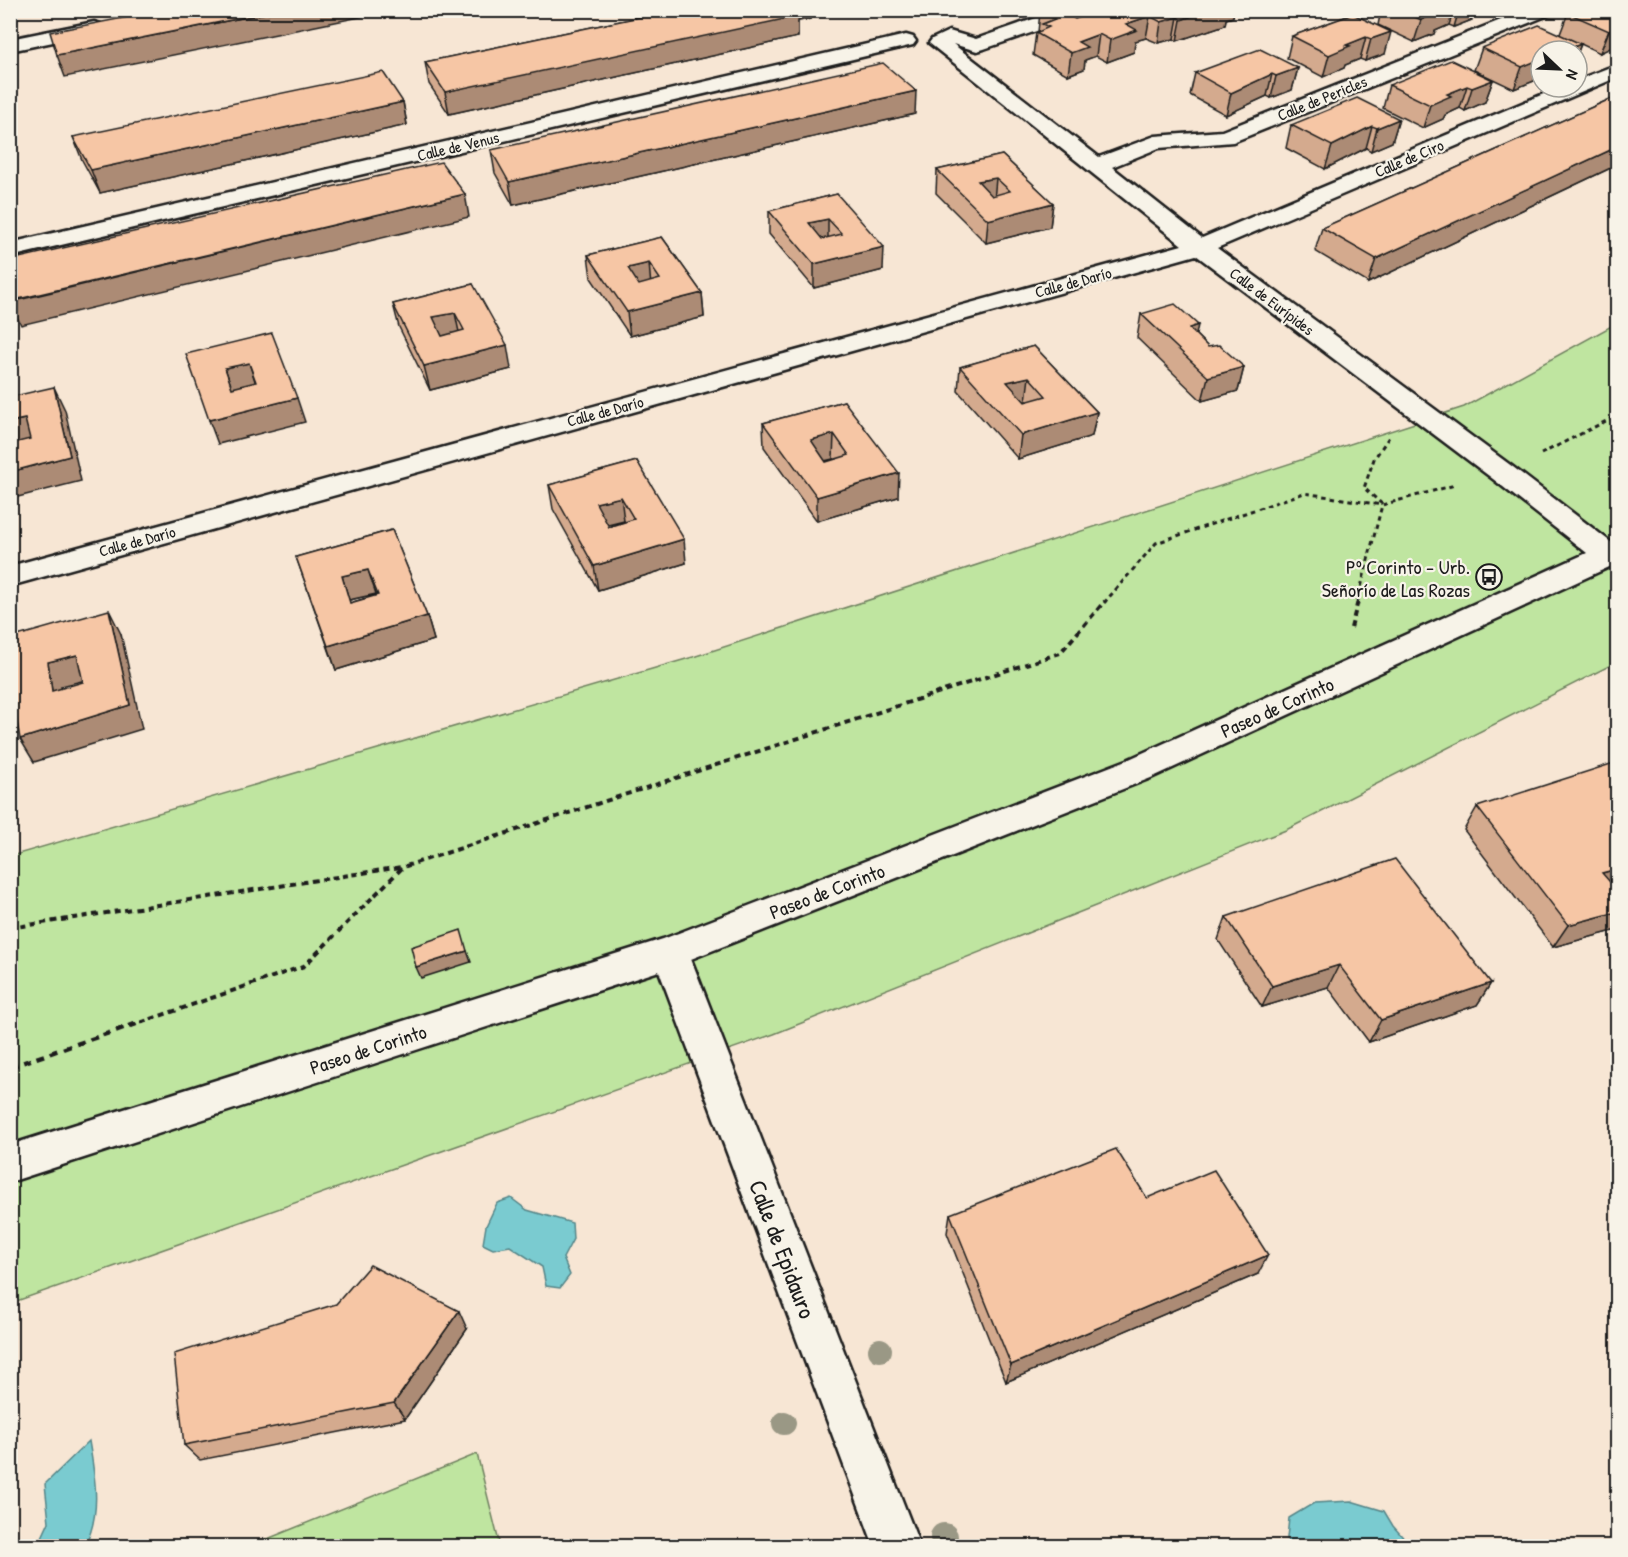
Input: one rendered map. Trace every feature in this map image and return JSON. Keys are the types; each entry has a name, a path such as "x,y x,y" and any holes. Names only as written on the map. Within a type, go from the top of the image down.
{"street":[{"name":"Calle de Venus","path":"10,250 910,32 922,45 941,35 977,45 1079,10"},
{"name":"Calle de Pericles","path":"1096,166 1155,142 1225,137 1544,10"},
{"path":"10,45 116,24"},
{"name":"Calle de Eurípides","path":"941,35 1096,166 1200,247 1613,553"},
{"name":"Calle de Ciro","path":"1200,247 1617,70"},
{"name":"Calle de Darío","path":"10,576 1200,247"},
{"name":"Paseo de Corinto","path":"10,1164 670,952 1139,770 1613,553"},
{"name":"Calle de Epidauro","path":"670,952 897,1546"}],"path":[{"path":"1382,505 1364,488 1368,469 1379,448 1398,425 1425,415"},
{"path":"10,928 402,867 1060,653 1156,543 1304,493 1382,505 1503,473 1617,415"},
{"path":"1374,663 1349,634 1382,505"},
{"path":"10,1067 304,966 402,867"}],"green space":[{"path":"1617,323 1617,662 1286,830 774,1034 11,1303 11,856 693,657 1464,407"},
{"path":"477,1454 500,1546 250,1546"}],"water":[{"path":"511,1198 527,1210 572,1223 573,1239 563,1258 570,1275 560,1288 546,1286 542,1267 510,1246 493,1249 483,1244 486,1226 497,1203"},
{"path":"89,1441 96,1495 94,1520 85,1546 38,1546 49,1522 45,1484"},
{"path":"1351,1501 1384,1511 1393,1526 1409,1544 1408,1546 1289,1546 1287,1538 1289,1518 1314,1503"}],"building":[{"path":"165,10 281,10 57,55 50,32"},
{"path":"673,10 793,10 798,16 445,92 425,62"},
{"path":"1059,10 1075,19 1101,10 1208,10 1181,20 1178,17 1161,22 1150,16 1126,24 1137,30 1110,40 1099,34 1078,42 1087,47 1071,53 1036,33 1049,27 1042,24 1055,19 1040,12"},
{"path":"1400,10 1437,10 1440,12 1421,20"},
{"path":"1575,10 1617,10 1617,27 1609,31 1568,13"},
{"path":"1353,14 1391,32 1371,39 1366,37 1329,55 1292,36"},
{"path":"1539,25 1570,39 1529,39 1529,64 1522,67 1482,48"},
{"path":"1260,49 1298,68 1276,76 1272,74 1231,93 1195,73"},
{"path":"1451,60 1493,80 1472,88 1467,86 1447,94 1451,96 1430,105 1389,85"},
{"path":"883,63 916,91 509,182 491,150"},
{"path":"383,72 403,102 91,170 73,137"},
{"path":"1617,96 1617,147 1376,259 1322,228"},
{"path":"1357,98 1399,119 1377,128 1372,126 1332,146 1291,125"},
{"path":"1002,155 1053,203 988,220 937,170","holes":["996,178 1010,191 992,196 978,181"]},
{"path":"441,162 465,194 10,301 10,260"},
{"path":"837,194 884,247 814,264 769,211","holes":["828,219 842,234 822,239 809,223"]},
{"path":"662,237 702,293 627,312 588,255","holes":["649,263 660,279 639,285 628,268"]},
{"path":"473,284 507,345 424,366 393,304","holes":["455,313 464,330 442,336 433,317"]},
{"path":"1175,304 1198,325 1189,328 1208,347 1219,345 1244,367 1208,377 1141,314"},
{"path":"272,333 297,398 209,420 186,354","holes":["249,363 256,382 232,388 225,368"]},
{"path":"1034,346 1097,412 1021,435 960,367","holes":["1029,377 1046,396 1025,402 1007,382"]},
{"path":"54,387 70,456 10,472 10,444 30,439 25,419 10,422 10,397"},
{"path":"844,401 899,473 817,497 763,423","holes":["834,434 849,455 826,462 811,440"]},
{"path":"637,461 684,539 594,566 549,485","holes":["621,497 634,519 609,527 596,503"]},
{"path":"392,530 427,616 328,646 296,557","holes":["368,570 378,595 350,603 342,576"]},
{"path":"109,610 130,705 20,739 10,683 10,638","holes":["77,655 83,682 52,691 48,662"]},
{"path":"1617,762 1617,869 1602,873 1617,890 1617,912 1568,925 1477,807"},
{"path":"1395,859 1491,983 1381,1020 1339,965 1272,986 1226,917"},
{"path":"461,930 467,951 416,967 411,947"},
{"path":"1116,1149 1147,1198 1214,1170 1268,1255 1011,1365 950,1214"},
{"path":"370,1265 459,1311 394,1403 184,1445 174,1354 336,1304"}],"place":[{"name":"Pº Corinto - Urb. Señorío de Las Rozas","path":"1489,577"}]}
